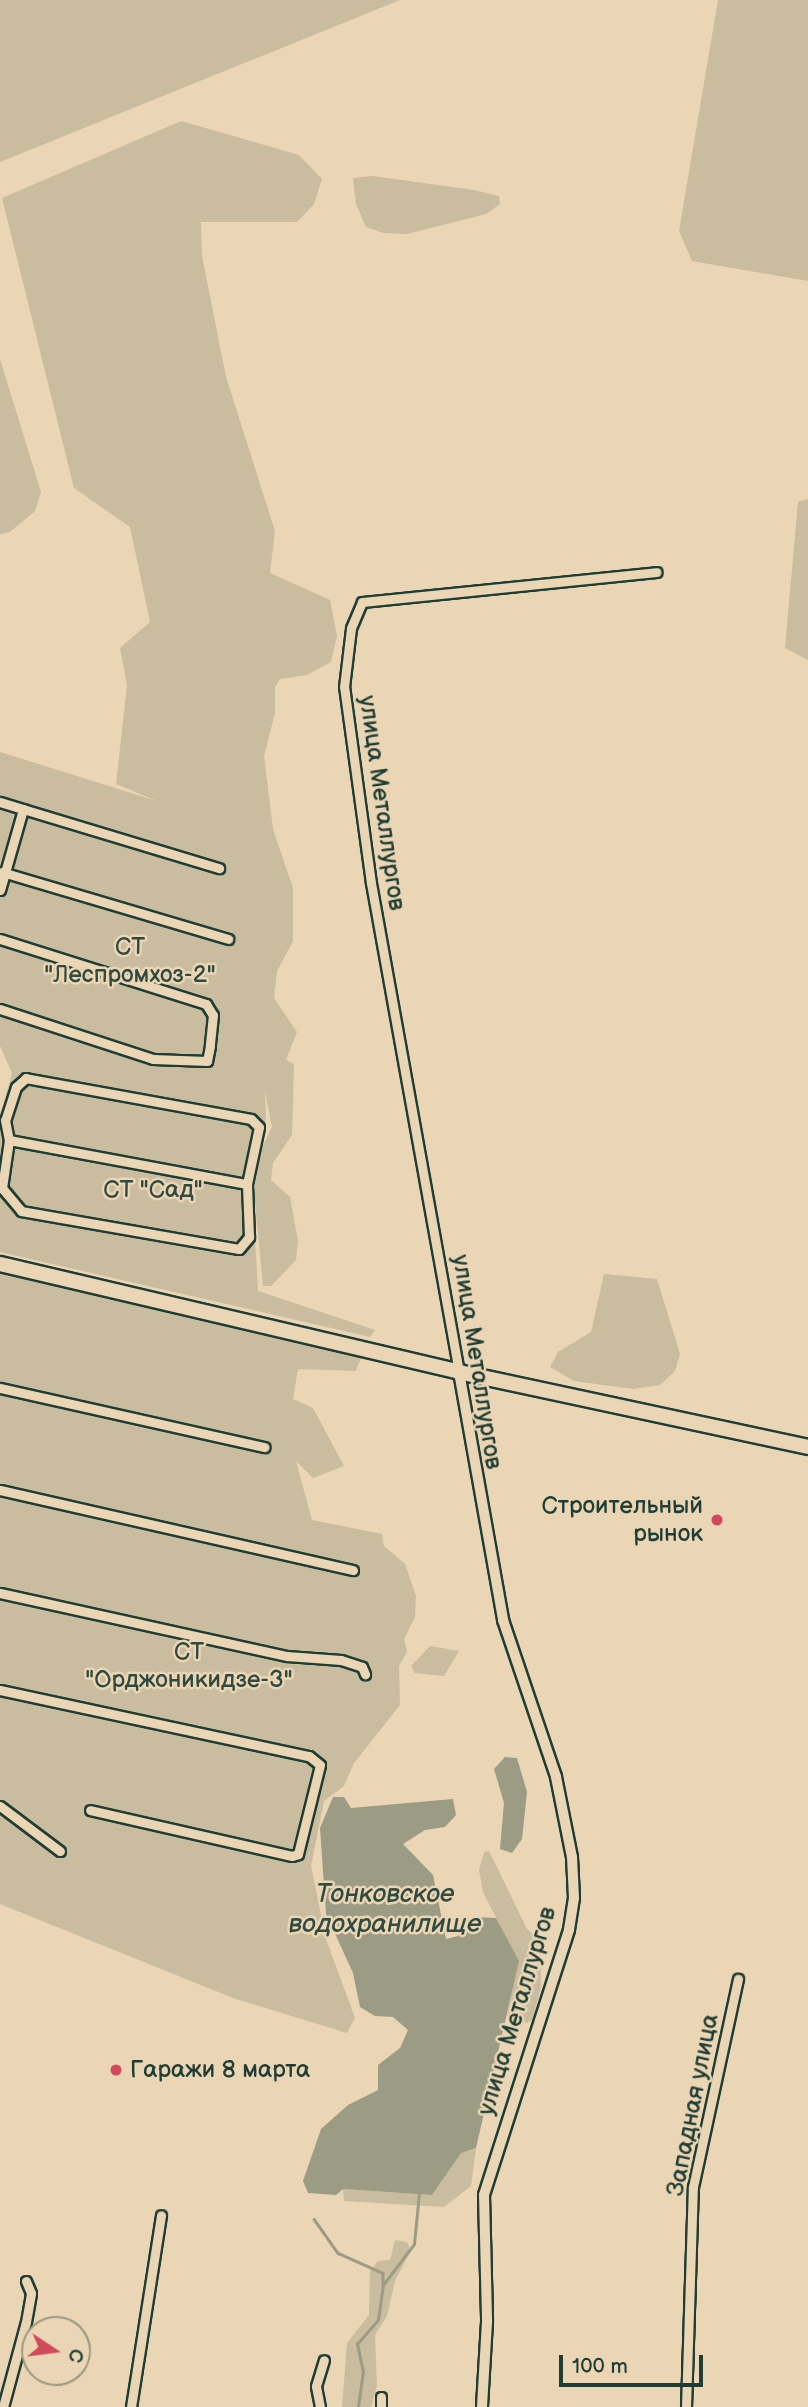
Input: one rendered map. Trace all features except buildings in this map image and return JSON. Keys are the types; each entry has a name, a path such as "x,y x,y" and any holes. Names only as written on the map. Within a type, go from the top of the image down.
{"main road":[{"path":"0,1264 459,1373 808,1447"}],"street":[{"name":"улица Металлургов","path":"482,2407 487,2322 484,2195 569,1930 573,1898 572,1857 556,1777 500,1606 371,883 344,687 351,628 362,602 656,572"},
{"path":"0,802 219,868"},
{"path":"0,890 23,809"},
{"path":"3,872 228,939"},
{"path":"0,939 206,1004 213,1015 207,1061 153,1059 0,1009"},
{"path":"26,1078 251,1119 259,1127 247,1184 249,1237 239,1249 21,1211 2,1188 9,1140 4,1111 19,1081 26,1078"},
{"path":"9,1140 247,1184"},
{"path":"0,1388 265,1447"},
{"path":"0,1490 353,1570"},
{"path":"0,1593 287,1656 341,1660 362,1667 365,1674"},
{"path":"0,1690 309,1756 320,1765 298,1854 292,1856 90,1810"},
{"path":"0,1806 60,1851"},
{"name":"Западная улица","path":"686,2407 693,2187 738,1979"},
{"path":"131,2407 161,2215"},
{"path":"4,2407 26,2322 31,2293 26,2281"},
{"path":"320,2407 316,2386 324,2361"}],"green space":[{"path":"0,0 400,0 0,162"},
{"path":"718,0 808,0 808,281 692,261 679,231"},
{"path":"181,121 299,155 322,179 314,204 297,222 201,222 202,256 226,377 275,531 270,573 330,600 337,636 331,662 307,675 280,679 275,687 275,713 264,756 273,829 293,888 293,941 277,971 274,998 297,1032 286,1060 294,1064 292,1135 273,1163 271,1180 290,1197 298,1241 296,1260 271,1286 263,1286 254,1192 261,1150 272,1127 265,1091 266,1118 252,1187 258,1291 375,1330 370,1337 0,1252 0,1116 12,1073 0,1046 0,752 157,801 116,784 127,685 120,648 150,622 130,527 74,488 2,198"},
{"path":"372,176 474,190 499,196 500,204 486,214 407,234 383,233 366,227 356,204 353,178"},
{"path":"0,359 41,492 35,511 10,532 0,534"},
{"path":"808,499 808,660 785,648 798,502"},
{"name":"СТ \"Орджоникидзе-3\"","path":"0,1271 361,1358 356,1371 298,1369 293,1399 313,1408 344,1466 313,1478 296,1461 312,1520 382,1534 384,1546 405,1564 416,1596 415,1617 404,1639 407,1652 399,1666 400,1705 354,1763 344,1786 324,1801 311,1866 326,1939 355,2018 347,2033 233,1998 0,1904"},
{"path":"604,1274 657,1279 680,1354 675,1371 660,1385 633,1389 574,1381 550,1367 558,1352 591,1332"},
{"path":"430,1646 459,1651 444,1676 415,1673 411,1666"},
{"path":"489,1851 527,1929 541,1941 541,1987 532,2020 526,2023 507,2016 518,1961 483,1892 479,1870 484,1852"},
{"path":"476,2148 471,2186 444,2207 344,2201 343,2189 432,2195 461,2152"},
{"path":"395,2240 407,2242 411,2250 395,2281 387,2316 375,2335 377,2385 371,2407 342,2407 347,2343 369,2315 370,2271 378,2261 390,2260"}],"water":[{"path":"505,1757 517,1758 527,1792 522,1839 512,1853 500,1849 504,1803 494,1769"},
{"name":"Тонковское водохранилище","path":"333,1797 344,1797 351,1808 453,1799 456,1815 445,1827 425,1830 403,1844 433,1875 446,1939 458,1936 473,1917 496,1918 519,1961 476,2148 461,2153 432,2195 343,2189 336,2195 308,2193 303,2181 321,2129 348,2105 378,2090 378,2065 400,2048 408,2030 393,2017 375,2016 360,2007 353,1973 326,1914 320,1828"}],"waterway":[{"path":"358,2407 363,2372 357,2344 378,2320 383,2285 414,2244 419,2193"},
{"path":"314,2219 338,2253 383,2273 383,2283"}],"place":[{"name":"Строительный рынок","path":"717,1520"},
{"name":"Гаражи 8 марта","path":"116,2070"}],"park label":[{"name":"СТ \"Леспромхоз-2\"","path":"130,961"},
{"name":"СТ \"Сад\"","path":"153,1190"}]}
